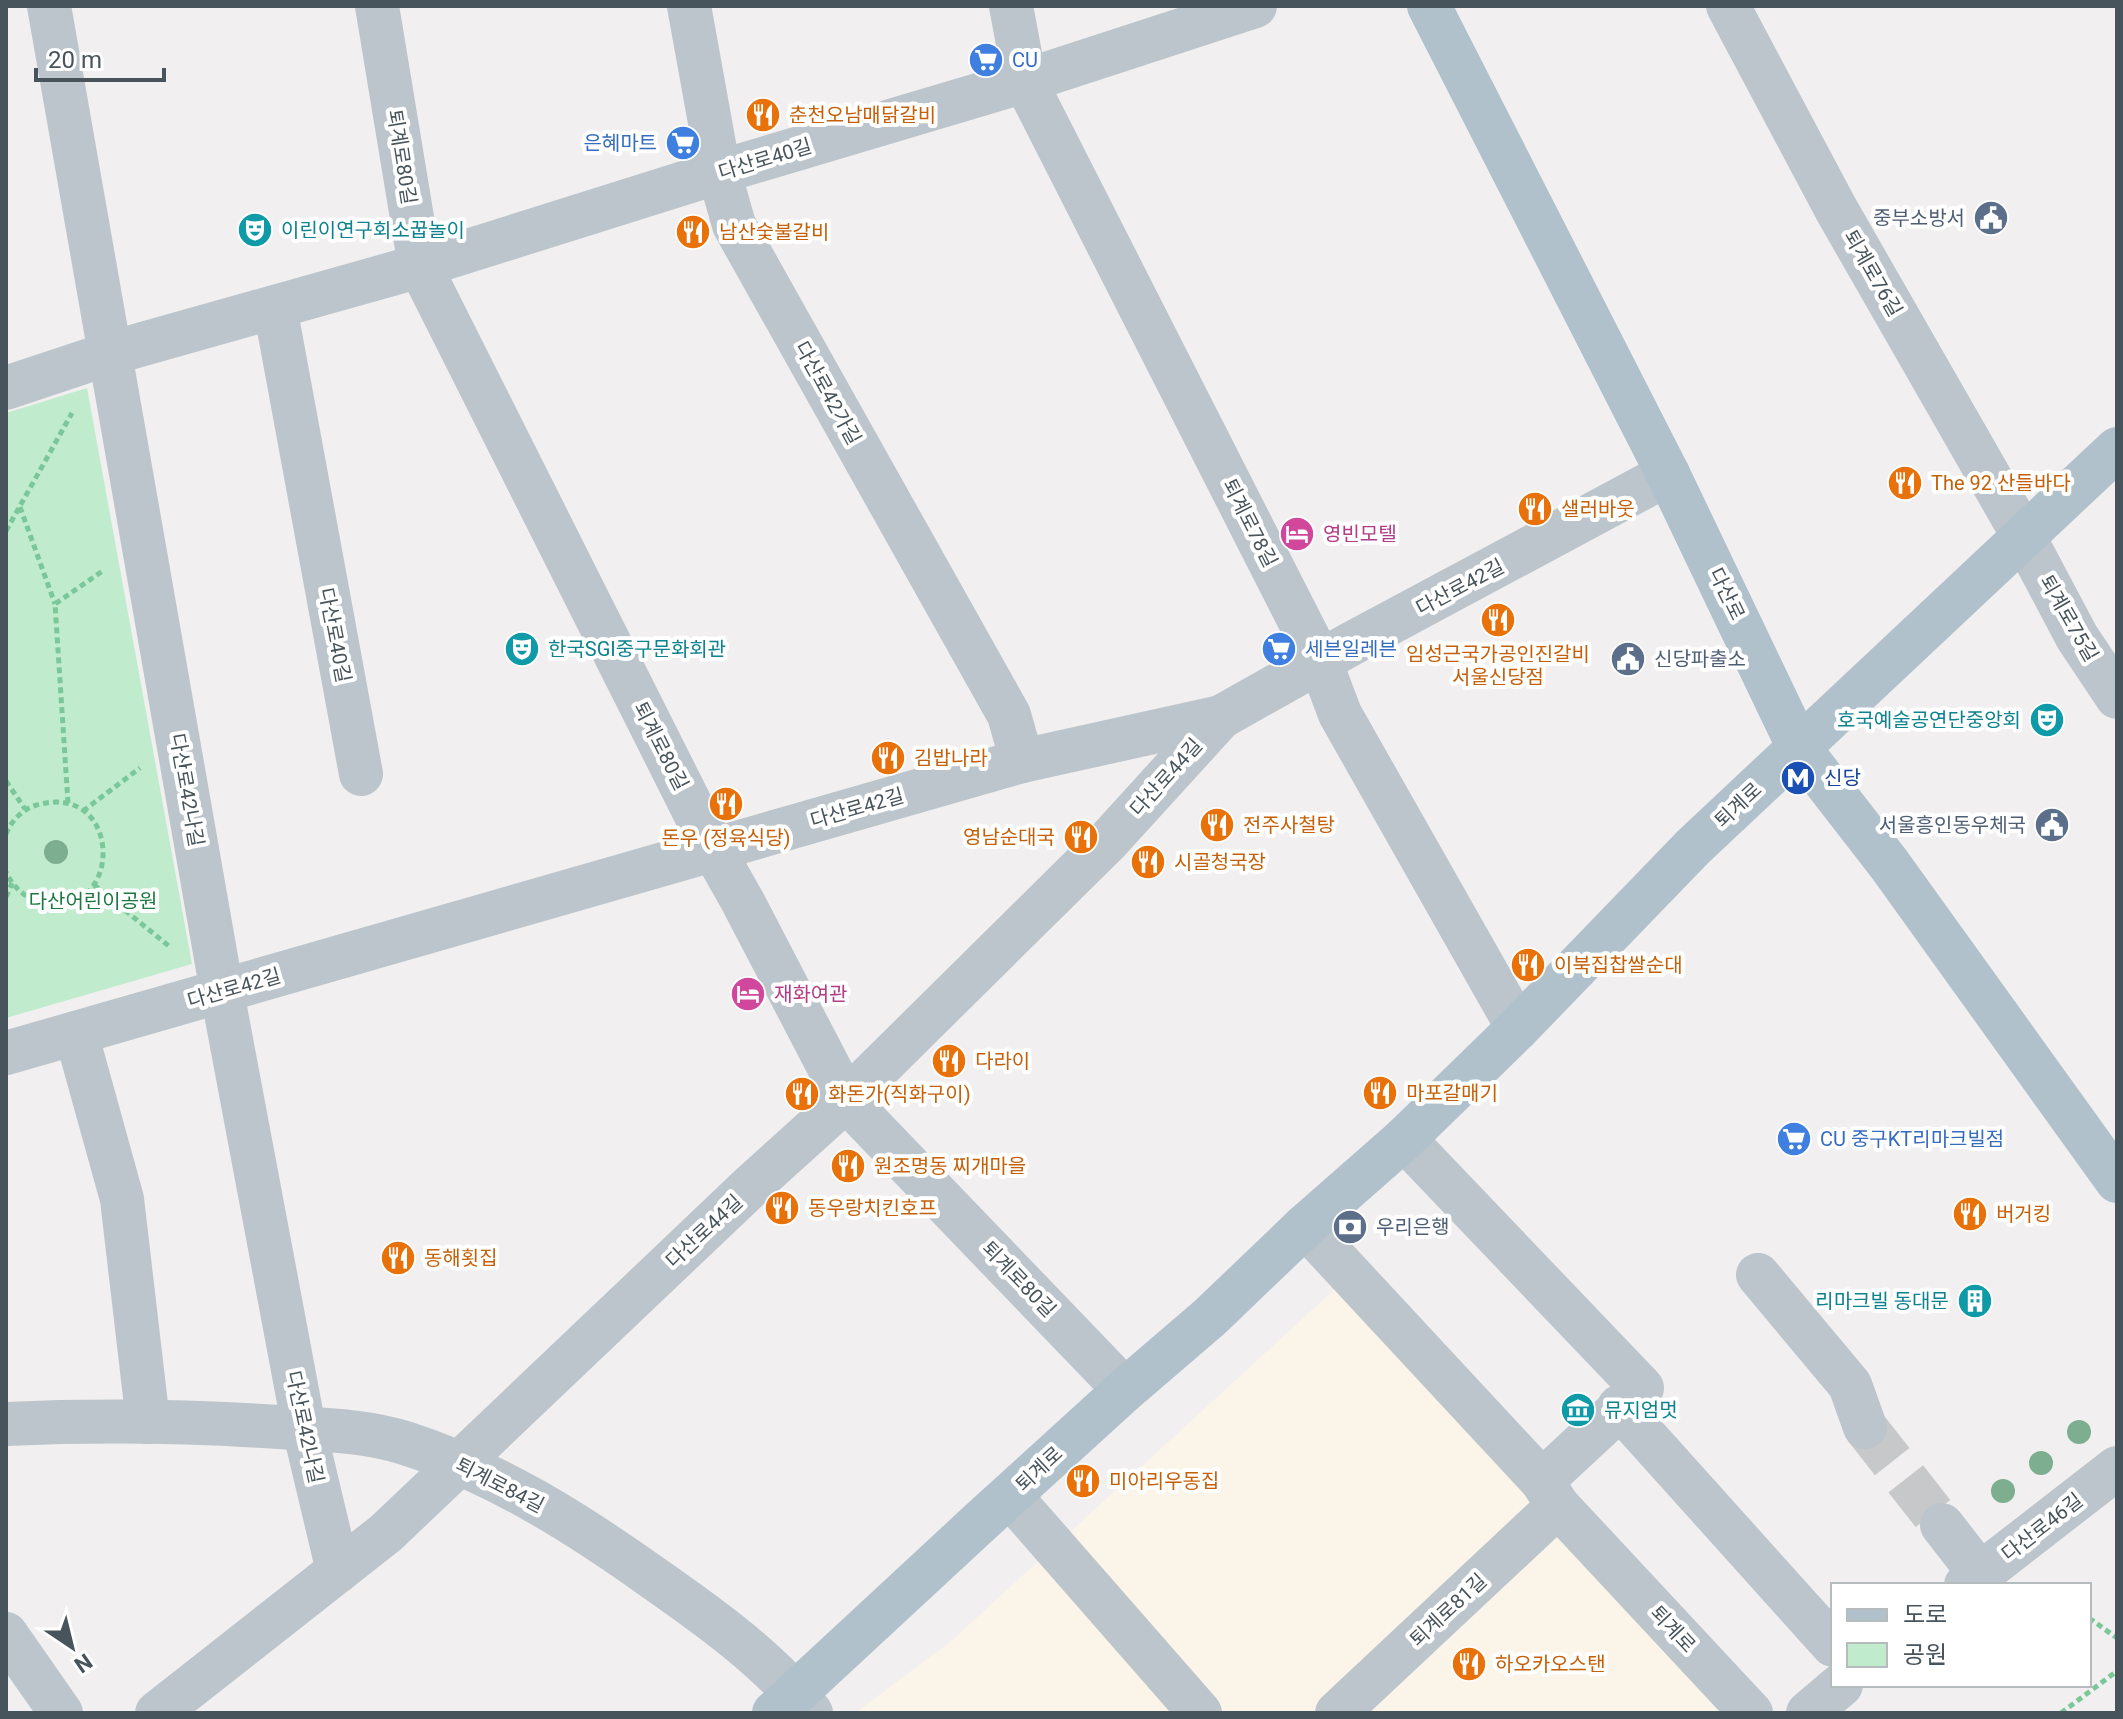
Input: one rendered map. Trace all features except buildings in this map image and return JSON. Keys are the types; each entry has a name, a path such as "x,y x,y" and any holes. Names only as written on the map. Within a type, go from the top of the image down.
{"main road":[{"name":"다산로","path":"1429,6 1668,474 1799,748 1889,864 2117,1181"},
{"name":"퇴계로","path":"794,1706 1010,1496 1404,1139 1518,1028 1693,847 2117,449"}],"street":[{"name":"다산로42나길","path":"49,6 222,992 304,1428 338,1571"},
{"name":"퇴계로80길","path":"377,6 420,266 713,849 846,1100 1125,1390"},
{"name":"다산로42가길","path":"689,6 719,172 734,225 1009,715 1022,761"},
{"name":"퇴계로78길","path":"1011,6 1025,81 1320,661 1340,714 1518,1028"},
{"name":"다산로40길","path":"6,388 111,353 420,266 719,172 1025,81 1255,6"},
{"name":"퇴계로76길","path":"1728,6 1836,209 2024,537"},
{"name":"다산로40길","path":"275,307 361,774"},
{"name":"다산로42길","path":"6,1053 1022,761 1221,717 1668,474"},
{"name":"퇴계로75길","path":"2024,537 2077,637 2117,697"},
{"name":"다산로44길","path":"157,1713 386,1533 753,1184 846,1100 1109,840 1221,717"},
{"path":"76,1033 122,1199 148,1422"},
{"path":"1404,1139 1631,1398 1831,1643"},
{"name":"퇴계로","path":"1305,1226 1751,1713"},
{"path":"1758,1275 1850,1385 1857,1433"},
{"name":"퇴계로81길","path":"1337,1713 1550,1494 1631,1398"},
{"name":"퇴계로84길","path":"6,1424 207,1422 304,1428 349,1432 402,1442 460,1462 531,1498 614,1549 689,1602 794,1706"},
{"name":"다산로46길","path":"1970,1581 2117,1468"},
{"path":"1010,1496 1200,1713"},
{"path":"1933,1531 1970,1581"},
{"path":"6,1634 61,1713"}],"path":[{"path":"6,531 87,388 111,353"},
{"path":"20,507 55,604 68,803"},
{"path":"55,604 144,543"},
{"path":"83,811 178,738"},
{"path":"6,781 25,809"},
{"path":"6,834 25,809 51,801 68,803 96,822 103,837 105,854 102,870 93,885 81,896 65,903 48,904 32,899 18,890 6,872"},
{"path":"6,897 12,882"},
{"path":"93,885 222,992"},
{"path":"2091,1619 2117,1638"},
{"path":"2061,1713 2117,1671"}],"shaded area":[{"path":"1335,1289 1727,1713 855,1713 950,1642"}],"green space":[{"name":"다산어린이공원","path":"87,388 192,964 6,1018 6,413"}],"tunnel":[{"path":"1865,1427 1942,1525"}],"place":[{"name":"CU","path":"986,60"},
{"name":"춘천오남매닭갈비","path":"763,115"},
{"name":"은혜마트","path":"683,143"},
{"name":"중부소방서","path":"1991,218"},
{"name":"이린이연구회소꿉놀이","path":"255,230"},
{"name":"남산숯불갈비","path":"693,232"},
{"name":"The 92 산들바다","path":"1905,483"},
{"name":"샐러바웃","path":"1535,509"},
{"name":"영빈모텔","path":"1297,534"},
{"name":"임성근국가공인진갈비 서울신당점","path":"1498,620"},
{"name":"한국SGI중구문화회관","path":"522,649"},
{"name":"세븐일레븐","path":"1279,649"},
{"name":"신당파출소","path":"1628,659"},
{"name":"호국예술공연단중앙회","path":"2047,720"},
{"name":"김밥나라","path":"888,758"},
{"name":"신당","path":"1798,778"},
{"name":"돈우 (정육식당)","path":"726,804"},
{"name":"전주사철탕","path":"1217,825"},
{"name":"서울흥인동우체국","path":"2052,825"},
{"name":"영남순대국","path":"1081,837"},
{"name":"시골청국장","path":"1148,862"},
{"name":"이북집찹쌀순대","path":"1528,965"},
{"name":"재화여관","path":"748,994"},
{"name":"다라이","path":"949,1061"},
{"name":"마포갈매기","path":"1380,1093"},
{"name":"화돈가(직화구이)","path":"802,1094"},
{"name":"CU 중구KT리마크빌점","path":"1794,1139"},
{"name":"원조명동 찌개마을","path":"848,1166"},
{"name":"동우랑치킨호프","path":"782,1208"},
{"name":"버거킹","path":"1970,1214"},
{"name":"우리은행","path":"1350,1227"},
{"name":"동해횟집","path":"398,1258"},
{"name":"리마크빌 동대문","path":"1975,1301"},
{"name":"뮤지엄멋","path":"1578,1410"},
{"name":"미아리우동집","path":"1083,1481"},
{"name":"하오카오스탠","path":"1469,1664"}]}
